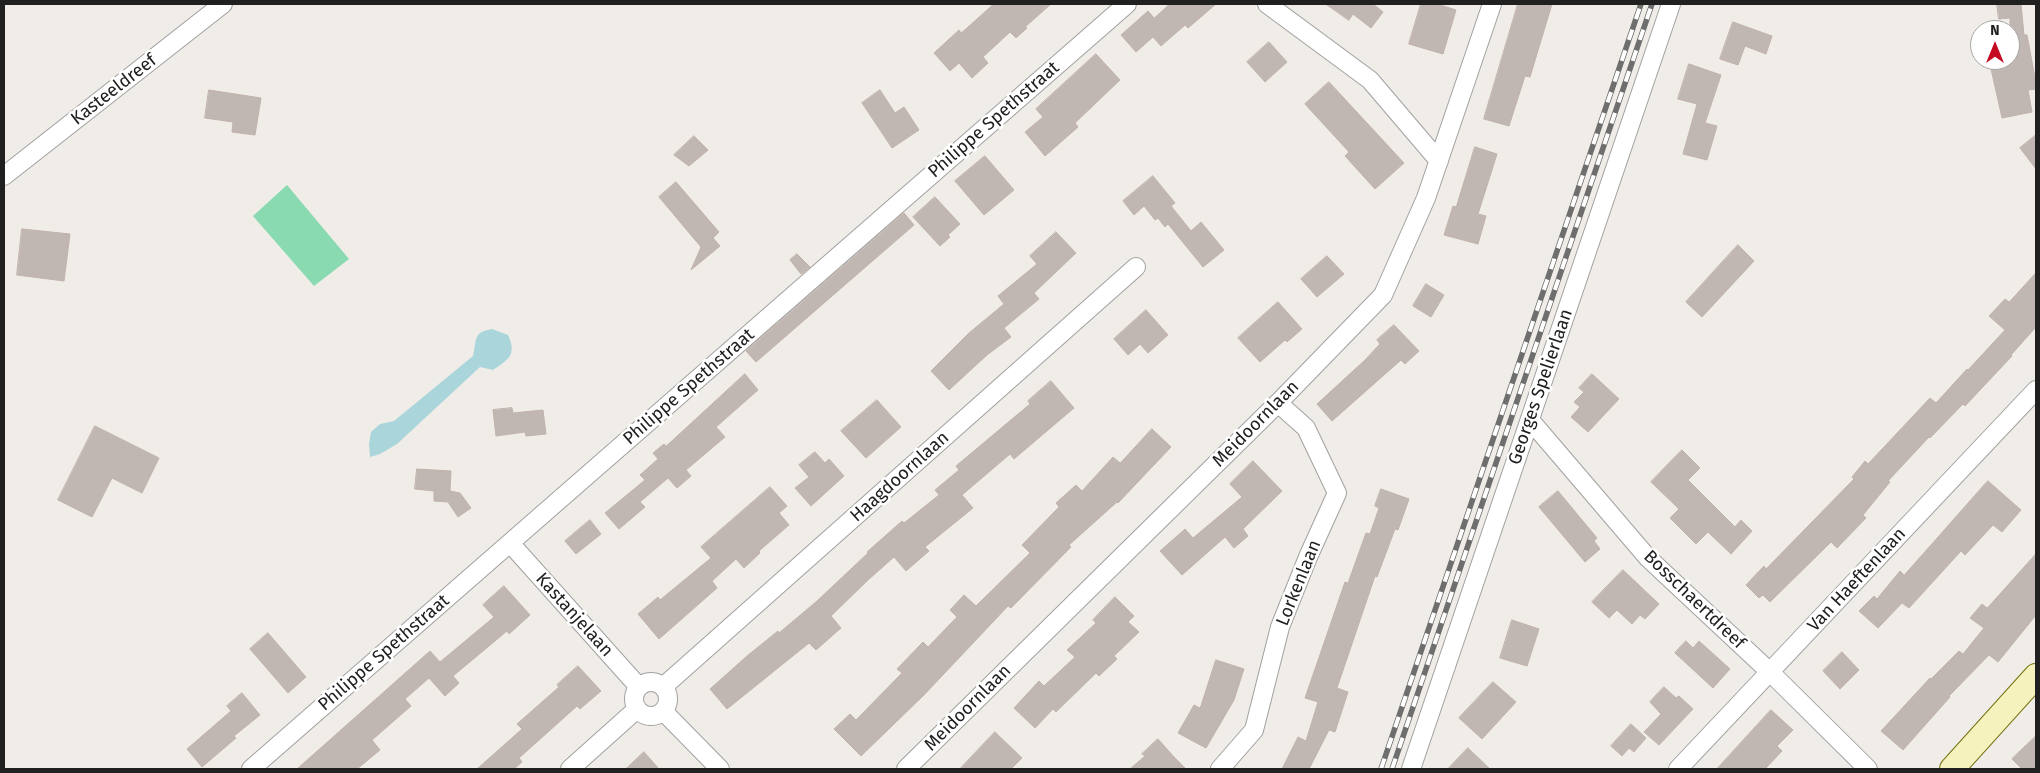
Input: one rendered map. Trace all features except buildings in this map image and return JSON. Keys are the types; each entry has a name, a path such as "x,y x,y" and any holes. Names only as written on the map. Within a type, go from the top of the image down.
{"street":[{"name":"Kasteeldreef","path":"4,176 223,4"},
{"name":"Philippe Spethstraat","path":"251,769 1127,4"},
{"path":"1268,4 1370,80 1439,161"},
{"name":"Meidoornlaan","path":"906,769 1278,403 1383,295 1426,198 1492,4"},
{"name":"Georges Spelierlaan","path":"1411,769 1671,4"},
{"name":"Haagdoornlaan","path":"664,686 1136,267"},
{"name":"Van Haeftenlaan","path":"1678,769 2036,390"},
{"name":"Lorkenlaan","path":"1220,769 1254,730 1280,627 1308,557 1337,493 1306,428 1278,403"},
{"name":"Bosschaertdreef","path":"1530,420 1648,558 1868,769"},
{"name":"Kastanjelaan","path":"510,543 638,686"},
{"path":"1952,769 2036,676"},
{"path":"652,681 664,686 668,699 663,712 651,716 637,710 633,698 638,686 652,681"},
{"path":"570,769 637,710"},
{"path":"663,712 720,769"}],"green space":[{"path":"287,185 349,259 314,286 253,216"}],"water":[{"path":"492,329 508,335 512,347 510,356 493,370 480,367 397,444 380,454 370,457 369,444 371,432 380,424 394,421 473,356 478,335 481,332"}],"railway":[{"path":"1381,769 1641,4"},
{"path":"1392,769 1652,4"}]}
